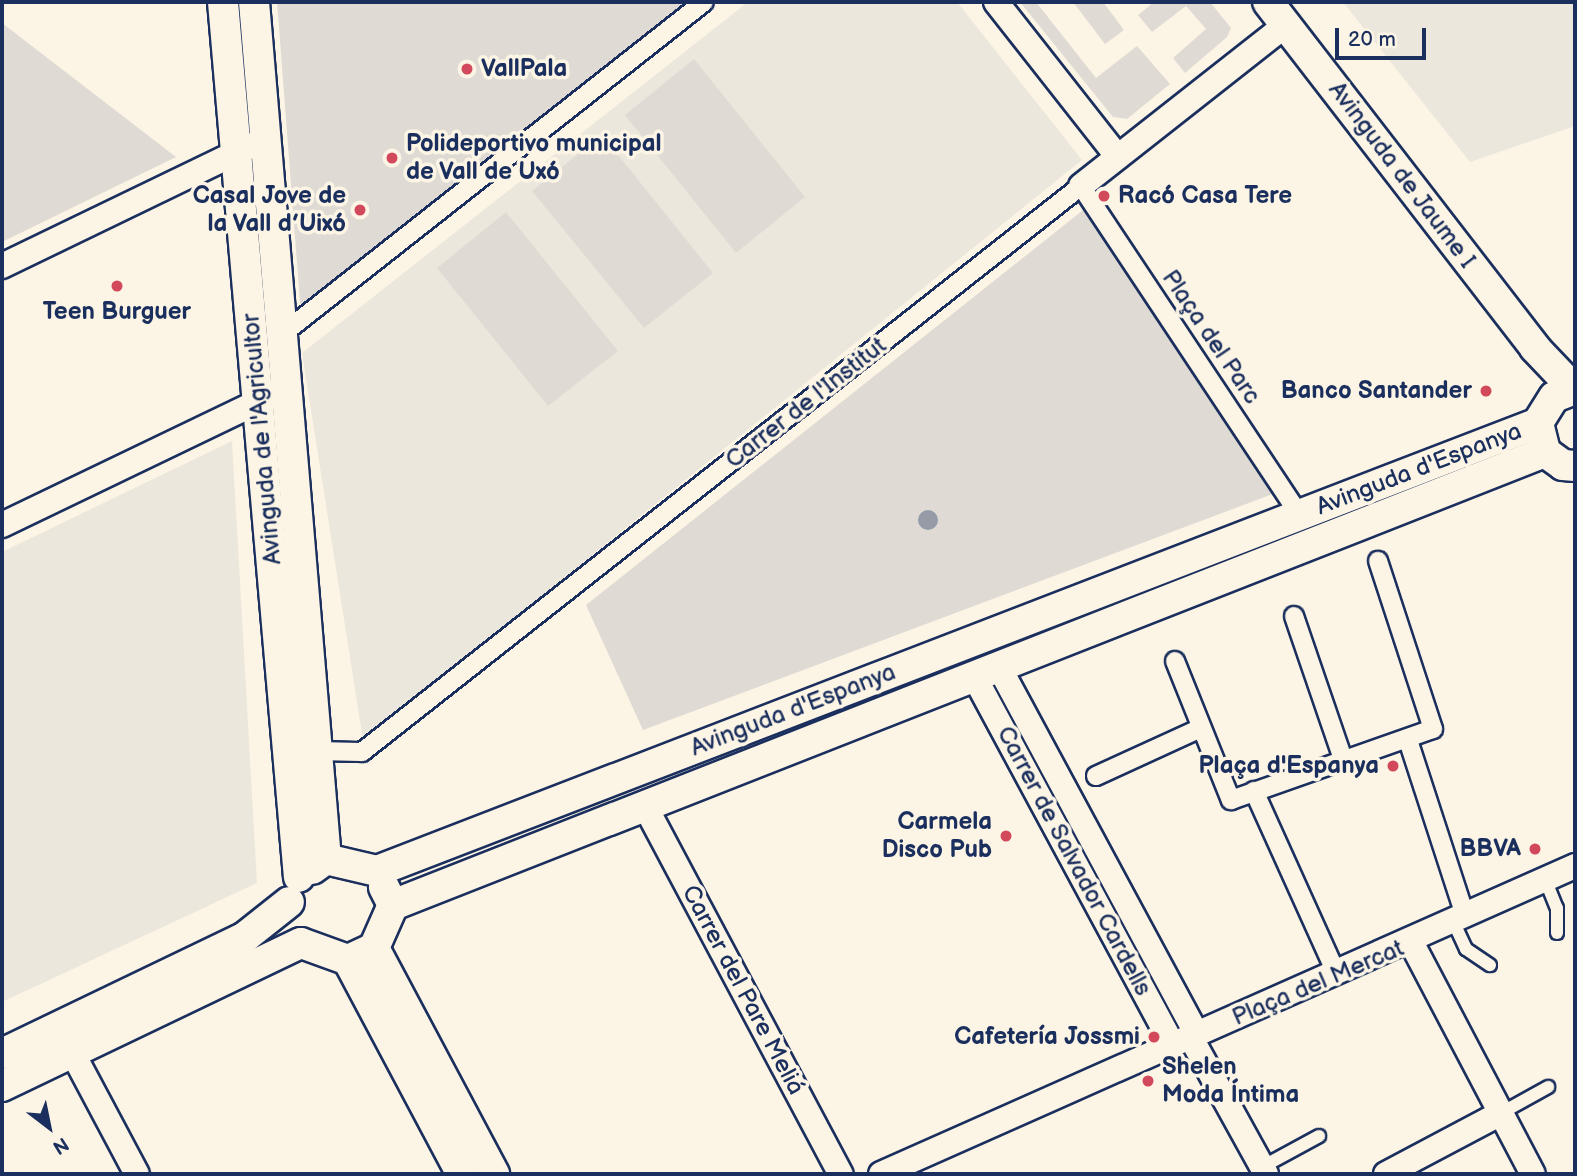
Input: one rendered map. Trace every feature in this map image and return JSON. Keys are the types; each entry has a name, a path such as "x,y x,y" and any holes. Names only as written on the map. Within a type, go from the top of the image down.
{"street":[{"name":"Avinguda de l'Agricultor","path":"223,2 258,401 294,889"},
{"name":"Avinguda de l'Agricultor","path":"254,2 326,859"},
{"path":"282,335 704,2"},
{"path":"996,2 1118,157"},
{"name":"Carrer de l'Institut","path":"316,751 362,752 1118,157 1278,13"},
{"name":"Avinguda de Jaume I","path":"1278,13 1568,391"},
{"path":"2,266 265,139"},
{"name":"Plaça del Parc","path":"1081,186 1300,514"},
{"path":"2,525 286,388"},
{"path":"1568,391 1538,423 1545,452 1563,465 1575,466"},
{"name":"Avinguda d'Espanya","path":"377,871 1538,423"},
{"name":"Avinguda d'Espanya","path":"393,905 1545,452"},
{"name":"Avinguda d'Espanya","path":"1300,514 1318,541"},
{"path":"1175,661 1231,800 1433,729 1378,561"},
{"path":"1294,616 1343,759"},
{"path":"971,641 987,671"},
{"name":"Carrer de Salvador Cardells","path":"987,671 1187,1040"},
{"path":"1096,776 1200,728"},
{"path":"1408,740 1459,918"},
{"path":"628,774 645,806"},
{"path":"1254,790 1336,973"},
{"name":"Carrer del Pare Meliá","path":"645,806 841,1174"},
{"path":"2,1086 65,1039 245,937 326,859 377,871 393,905 361,954"},
{"path":"1410,940 1575,866"},
{"path":"294,889 301,943"},
{"name":"Plaça del Mercat","path":"881,1174 1410,940 1533,1174"},
{"path":"2,1054 65,1039 301,943 361,954 494,1174"},
{"path":"361,954 462,1174"},
{"path":"65,1039 137,1174"},
{"path":"1187,1040 1264,1171"},
{"path":"1386,1174 1501,1114"}],"lane":[{"path":"1545,879 1557,908 1556,933"},
{"path":"1459,918 1466,949 1490,965"},
{"path":"1501,1114 1548,1087"},
{"path":"1264,1171 1319,1136"}],"shaded area":[{"name":"Polideportivo municipal de Vall de Uxó","path":"277,2 690,2 301,315"},
{"path":"748,2 957,2 1082,160 363,740 302,353"},
{"path":"1020,2 1036,2 1096,78 1137,46 1170,84 1127,119 1113,117"},
{"path":"1073,2 1103,2 1124,30 1105,44"},
{"path":"1154,2 1210,2 1231,28 1227,37 1185,73 1173,58 1206,29 1186,6 1152,32 1138,15"},
{"path":"1343,2 1575,2 1575,126 1470,162"},
{"path":"2,23 176,157 2,242"},
{"path":"694,59 805,197 736,253 625,115"},
{"path":"602,135 713,273 644,328 532,191"},
{"path":"1092,203 1273,494 643,730 586,605"},
{"path":"506,212 618,351 548,406 437,268"},
{"path":"232,441 257,883 2,1002 2,552"}],"place":[{"name":"VallPala","path":"467,69"},
{"name":"Polideportivo municipal de Vall de Uxó","path":"392,158"},
{"name":"Racó Casa Tere","path":"1104,196"},
{"name":"Casal Jove de la Vall d’Uixó","path":"360,210"},
{"name":"Teen Burguer","path":"117,286"},
{"name":"Banco Santander","path":"1486,391"},
{"name":"Plaça d'Espanya","path":"1393,766"},
{"name":"Carmela Disco Pub","path":"1006,836"},
{"name":"BBVA","path":"1535,849"},
{"name":"Cafetería Jossmi","path":"1154,1037"},
{"name":"Shelen Moda Íntima","path":"1148,1081"}]}
